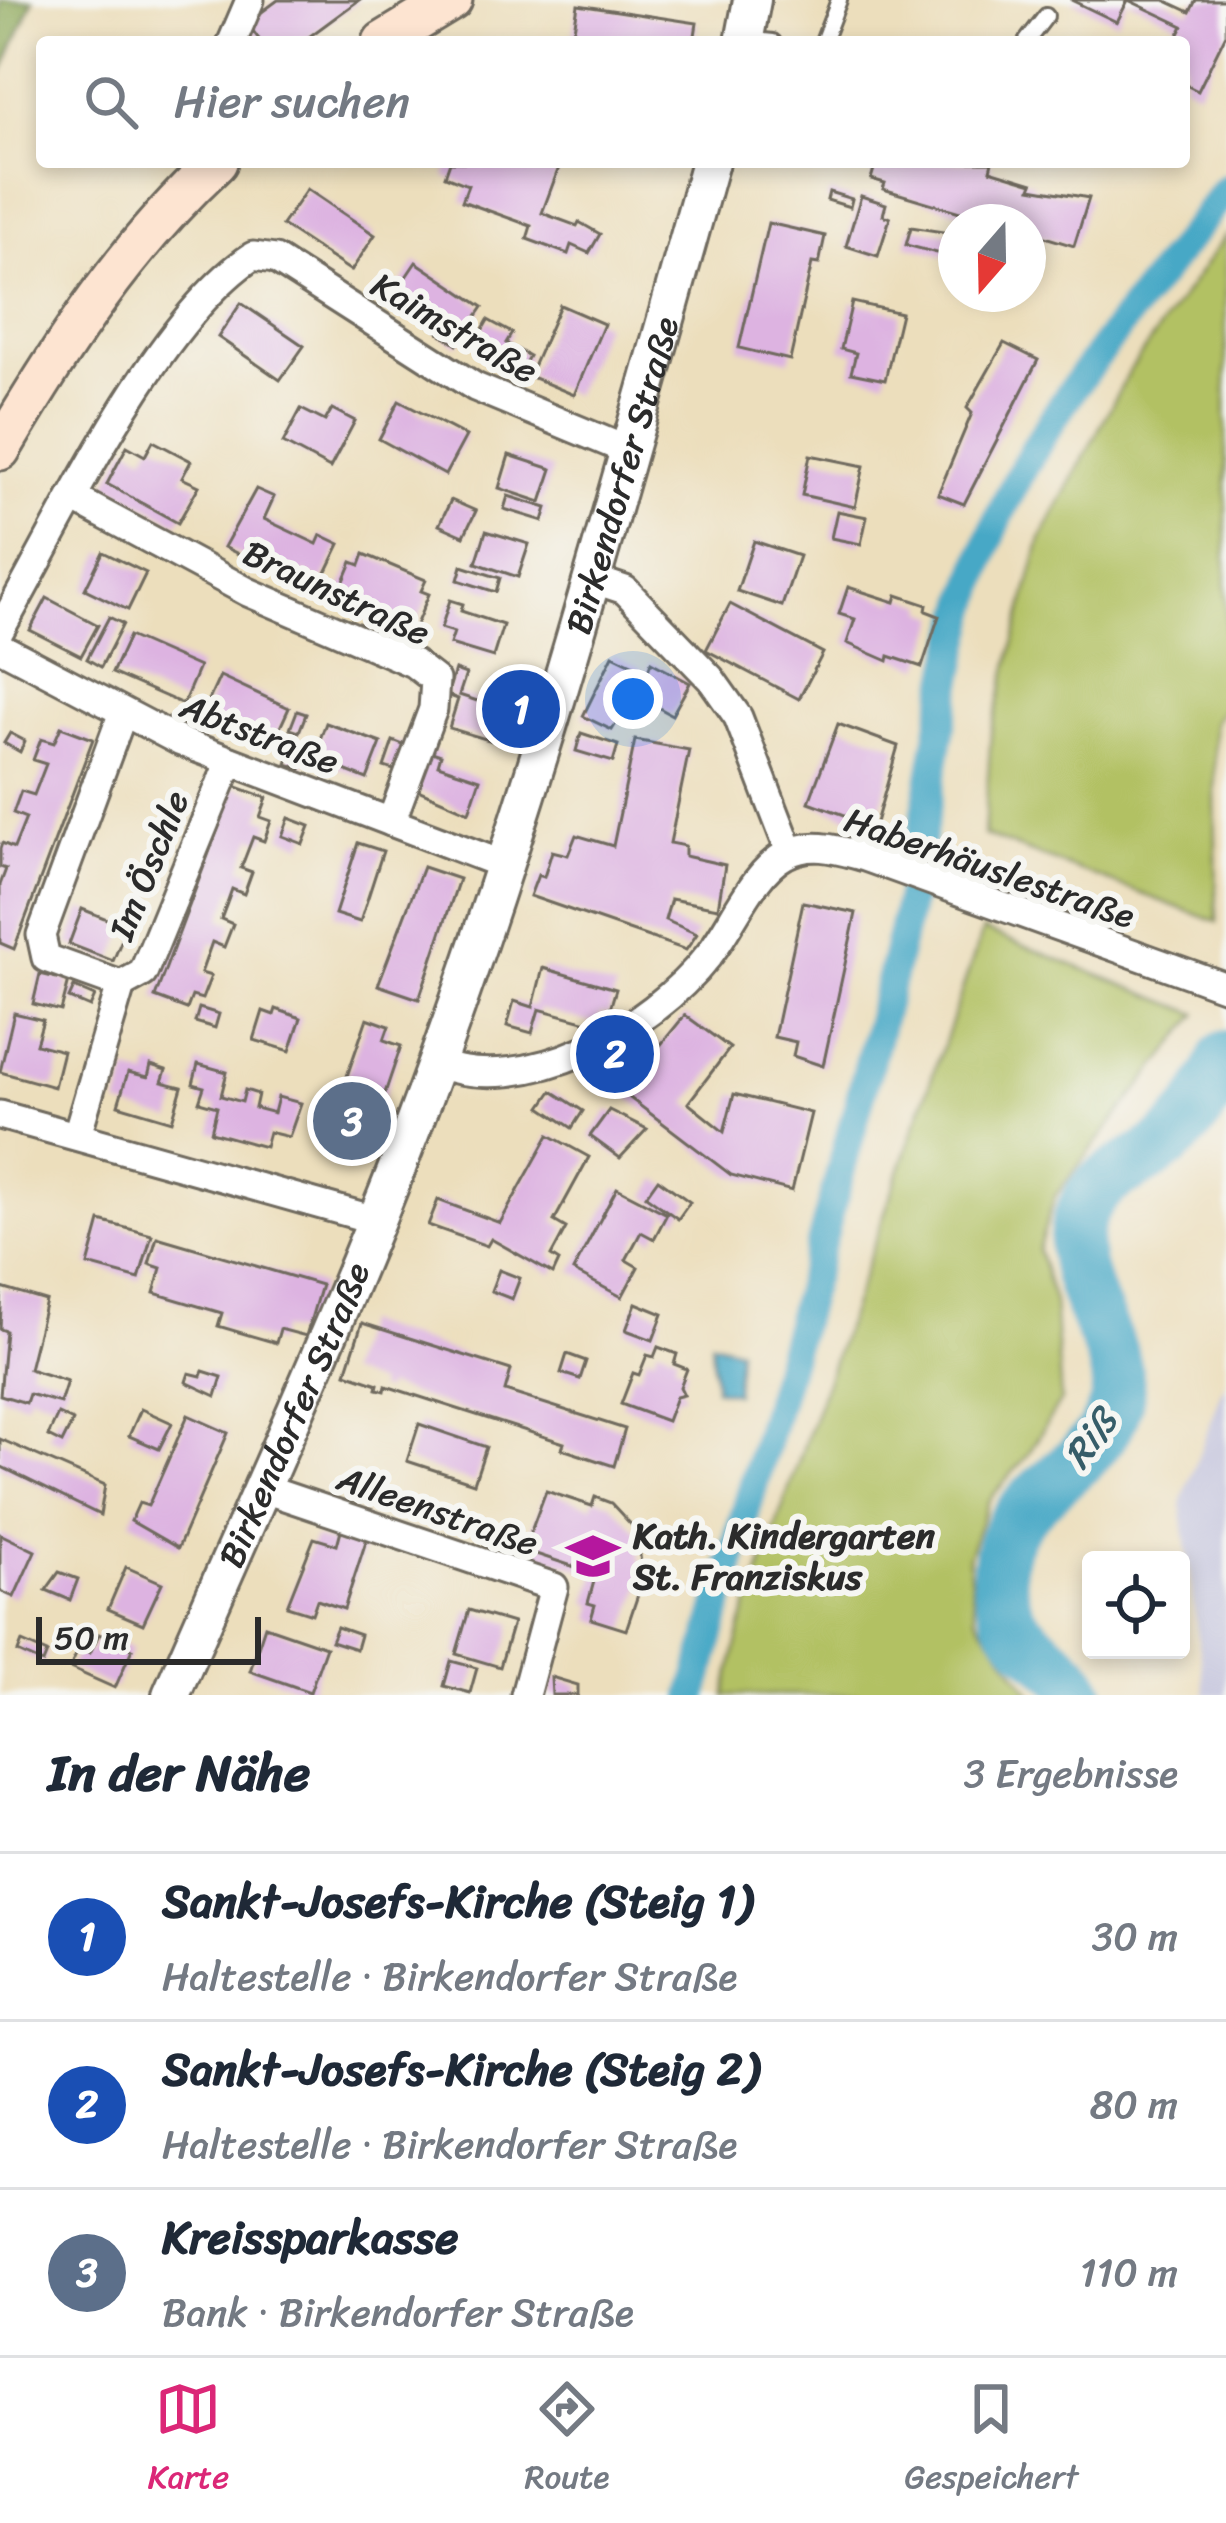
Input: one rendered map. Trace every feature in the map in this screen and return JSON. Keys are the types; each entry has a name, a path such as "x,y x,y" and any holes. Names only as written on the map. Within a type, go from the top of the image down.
{"main road":[{"path":"385,36 426,0"},
{"path":"389,36 452,0"},
{"path":"0,450 50,367 144,233 211,168"}],"street":[{"path":"235,36 250,0"},
{"path":"752,0 754,36"},
{"name":"Birkendorfer Straße","path":"171,1695 375,1220 435,1063 504,866 708,168"},
{"name":"Kaimstraße","path":"75,499 152,367 200,302 253,256 275,259 475,387 629,451"},
{"path":"0,630 75,499"},
{"name":"Braunstraße","path":"75,499 248,592 413,663 435,680 434,709 391,822"},
{"name":"Haberhäuslestraße","path":"589,578 625,590 711,679 738,717 790,851 831,848 866,857 1226,988"},
{"name":"Abtstraße","path":"0,647 122,715 504,866"},
{"name":"Im Öschle","path":"121,985 46,958 40,947 122,715"},
{"name":"Im Öschle","path":"76,1136 121,985 142,973 230,761"},
{"path":"435,1063 474,1076 505,1075 634,1026 694,971 769,866 790,851"},
{"path":"3,1124 76,1136 375,1220"},
{"name":"Alleenstraße","path":"261,1488 554,1587 525,1695"}],"lane":[{"path":"825,36 838,0"},
{"path":"1031,36 1046,16"}],"shaded area":[{"path":"1226,1380 1226,1695 1205,1695 1181,1503"}],"green space":[{"path":"0,0 33,0 0,77"},
{"path":"1226,235 1226,705 1214,722 1217,922 984,835 991,733 1041,539 1130,370"},
{"path":"983,930 1198,1014 1055,1196 1038,1250 1054,1302 1061,1400 1027,1456 989,1500 968,1557 975,1616 1033,1695 725,1695 742,1624"}],"water":[{"path":"711,1342 738,1349 735,1393 715,1389"}],"building":[{"path":"278,0 359,0 310,36 257,36 247,23"},
{"path":"1071,0 1128,0 1117,22"},
{"path":"1128,0 1164,0 1190,12 1196,0 1226,0 1226,34 1198,91 1190,87 1190,36 1178,36 1183,26"},
{"path":"578,5 697,23 695,36 573,36"},
{"path":"448,168 559,168 542,213 577,226 579,222 600,234 589,253 571,245 568,254 527,239 531,226 462,201 468,185 445,176"},
{"path":"874,168 990,168 1033,183 1031,188 1089,198 1074,246 1046,237 1046,204 938,206 883,189 885,183 871,179"},
{"path":"307,189 375,235 351,271 282,225"},
{"path":"829,192 852,199 850,207 827,200"},
{"path":"861,196 886,204 883,215 890,218 878,256 846,246"},
{"path":"768,223 825,236 819,264 812,263 790,360 739,348"},
{"path":"911,227 938,231 938,253 906,245"},
{"path":"416,262 483,307 457,345 391,299"},
{"path":"852,302 901,313 885,380 851,373 856,353 841,349"},
{"path":"241,303 304,346 280,380 218,337"},
{"path":"560,305 604,324 574,395 529,376"},
{"path":"488,320 512,333 506,343 529,356 516,379 493,366 499,356 475,343"},
{"path":"1004,343 1038,360 964,504 938,494 972,413 967,408"},
{"path":"399,401 466,436 445,475 379,439"},
{"path":"301,409 325,421 332,409 355,421 330,468 283,443"},
{"path":"153,441 191,461 182,478 199,486 178,523 107,484 127,446 145,456"},
{"path":"509,455 552,469 541,502 499,488"},
{"path":"810,455 864,466 855,507 802,495"},
{"path":"256,489 274,497 264,519 317,544 321,535 340,544 322,581 303,572 298,583 224,547"},
{"path":"508,496 547,508 543,521 504,509"},
{"path":"451,500 476,511 464,536 439,525"},
{"path":"837,511 867,517 861,544 831,538"},
{"path":"486,531 529,544 518,577 476,563"},
{"path":"754,541 799,556 782,606 737,591"},
{"path":"103,552 146,573 128,610 85,589"},
{"path":"364,554 426,580 421,591 429,594 413,632 336,600 352,562 360,565"},
{"path":"462,566 500,578 496,592 458,580"},
{"path":"848,587 895,602 897,595 927,605 926,611 939,616 922,667 889,656 888,661 847,643 855,619 839,614"},
{"path":"47,598 98,625 81,656 30,630"},
{"path":"450,600 463,604 461,611 503,625 493,657 450,644 454,632 441,628"},
{"path":"730,604 823,653 799,699 706,650"},
{"path":"109,617 123,624 101,667 87,659"},
{"path":"129,636 199,667 183,704 112,673"},
{"path":"613,655 642,669 630,692 634,694 612,730 583,716"},
{"path":"651,662 690,683 672,715 639,697"},
{"path":"455,670 466,674 459,695 502,709 492,741 449,728 458,699 447,695"},
{"path":"220,676 289,708 272,745 203,713"},
{"path":"297,711 306,714 299,732 290,729"},
{"path":"326,723 381,743 367,779 313,758"},
{"path":"838,724 898,746 875,826 809,802"},
{"path":"61,727 93,739 14,949 0,943 0,885 6,869 0,867 0,849 2,843 14,848 26,818 13,813 21,791 34,795 46,764 33,760 41,739 54,743"},
{"path":"10,733 25,741 20,752 4,743"},
{"path":"581,733 618,745 613,762 576,751"},
{"path":"296,739 311,744 301,769 287,764"},
{"path":"635,740 689,750 670,843 685,846 685,856 725,865 718,908 671,899 665,920 697,934 686,950 530,896 538,875 544,877 552,851 568,855 576,835 613,846"},
{"path":"393,741 406,746 397,771 384,767"},
{"path":"426,750 441,755 438,765 480,779 469,812 413,788"},
{"path":"234,786 267,798 260,817 271,821 264,841 253,837 241,868 252,872 244,894 232,889 221,919 233,924 224,947 212,942 201,973 211,976 202,999 192,996 187,1009 155,997"},
{"path":"289,818 310,826 303,844 282,836"},
{"path":"358,843 383,851 360,922 335,914"},
{"path":"423,867 459,879 419,999 378,985"},
{"path":"803,902 856,913 823,1066 793,1056 796,1042 774,1037"},
{"path":"82,909 127,927 113,961 69,944"},
{"path":"543,968 616,989 608,1015 601,1013 598,1025 539,1009 532,1033 507,1026 514,1001 533,1007"},
{"path":"40,974 69,981 61,1011 33,1004"},
{"path":"74,987 95,996 90,1007 69,998"},
{"path":"199,1008 219,1014 215,1028 195,1022"},
{"path":"276,1009 301,1018 290,1051 254,1040 263,1011 274,1015"},
{"path":"14,1013 43,1020 36,1044 63,1051 54,1087 0,1072"},
{"path":"685,1015 730,1048 688,1103 724,1132 734,1094 811,1113 792,1191 731,1175 622,1092"},
{"path":"367,1018 389,1026 384,1040 401,1046 363,1158 352,1154 355,1146 326,1137"},
{"path":"610,1062 629,1076 615,1095 597,1081"},
{"path":"198,1064 227,1072 221,1096 242,1102 245,1090 258,1094 255,1108 274,1113 278,1097 301,1103 289,1137 269,1132 265,1147 211,1132 217,1107 199,1102 204,1087 193,1084"},
{"path":"151,1065 166,1070 162,1082 182,1087 172,1121 118,1105 128,1072 148,1077"},
{"path":"552,1091 583,1111 572,1128 541,1107"},
{"path":"609,1110 647,1129 620,1158 590,1136"},
{"path":"549,1135 589,1157 554,1221 566,1228 551,1256 559,1261 553,1274 491,1239 487,1246 428,1225 438,1200 500,1223"},
{"path":"658,1179 690,1202 678,1219 646,1196"},
{"path":"617,1188 667,1214 654,1239 641,1232 626,1260 638,1267 622,1297 573,1271"},
{"path":"100,1221 152,1235 139,1279 88,1265"},
{"path":"157,1237 321,1285 306,1336 280,1329 276,1343 218,1326 222,1313 154,1293 161,1268 149,1264"},
{"path":"499,1270 520,1278 512,1299 491,1291"},
{"path":"2,1288 46,1301 29,1369 67,1381 60,1403 29,1394 26,1403 0,1395 6,1331 0,1329"},
{"path":"636,1303 663,1314 653,1340 626,1330"},
{"path":"362,1323 511,1370 505,1391 625,1429 614,1466 562,1449 564,1443 386,1386 385,1391 377,1389 378,1384 346,1373"},
{"path":"658,1347 677,1354 674,1364 687,1369 680,1387 684,1395 676,1397 667,1421 621,1404 633,1373 639,1375 647,1355 654,1357"},
{"path":"567,1354 586,1361 580,1379 561,1373"},
{"path":"203,1371 222,1377 216,1396 186,1382 189,1373 201,1376"},
{"path":"141,1409 172,1423 159,1449 129,1436"},
{"path":"58,1414 73,1421 62,1443 48,1436"},
{"path":"188,1415 228,1433 178,1548 131,1521 139,1503 148,1506"},
{"path":"419,1424 486,1447 474,1483 407,1461"},
{"path":"0,1439 105,1485 100,1515 0,1466"},
{"name":"Kath. Kindergarten St. Franziskus","path":"546,1491 592,1506 595,1497 611,1503 637,1531 643,1580 626,1630 591,1619 595,1605 588,1603 596,1574 524,1550"},
{"path":"341,1530 367,1538 344,1609 317,1600 312,1614 287,1606 314,1538 337,1545"},
{"path":"0,1534 35,1551 14,1597 0,1591"},
{"path":"126,1567 162,1583 143,1624 108,1609"},
{"path":"59,1572 78,1579 70,1600 46,1590"},
{"path":"469,1610 513,1623 500,1667 456,1654"},
{"path":"265,1626 326,1647 310,1692 250,1671"},
{"path":"337,1627 360,1635 356,1649 331,1641"},
{"path":"99,1634 132,1649 115,1688 70,1668 79,1648 90,1653"},
{"path":"22,1642 47,1653 43,1663 18,1652"},
{"path":"451,1661 477,1668 470,1693 444,1686"},
{"path":"551,1677 578,1685 578,1695 552,1695"}],"waterway":[{"path":"694,1695 878,1028 913,880 952,670 980,567 999,517 1046,430 1103,347 1226,189"},
{"name":"Riß","path":"1080,1695 1061,1669 1011,1621 999,1579 1002,1550 1012,1526 1029,1505 1089,1449 1116,1403 1113,1359 1078,1263 1076,1238 1082,1213 1105,1182 1180,1132 1207,1097 1226,1057"}],"place":[{"name":"Sankt-Josefs-Kirche (Steig 1)","path":"521,709"},
{"name":"Sankt-Josefs-Kirche (Steig 2)","path":"615,1054"},
{"name":"Kreissparkasse","path":"352,1121"},
{"name":"Kath. Kindergarten St. Franziskus","path":"593,1556"}]}
